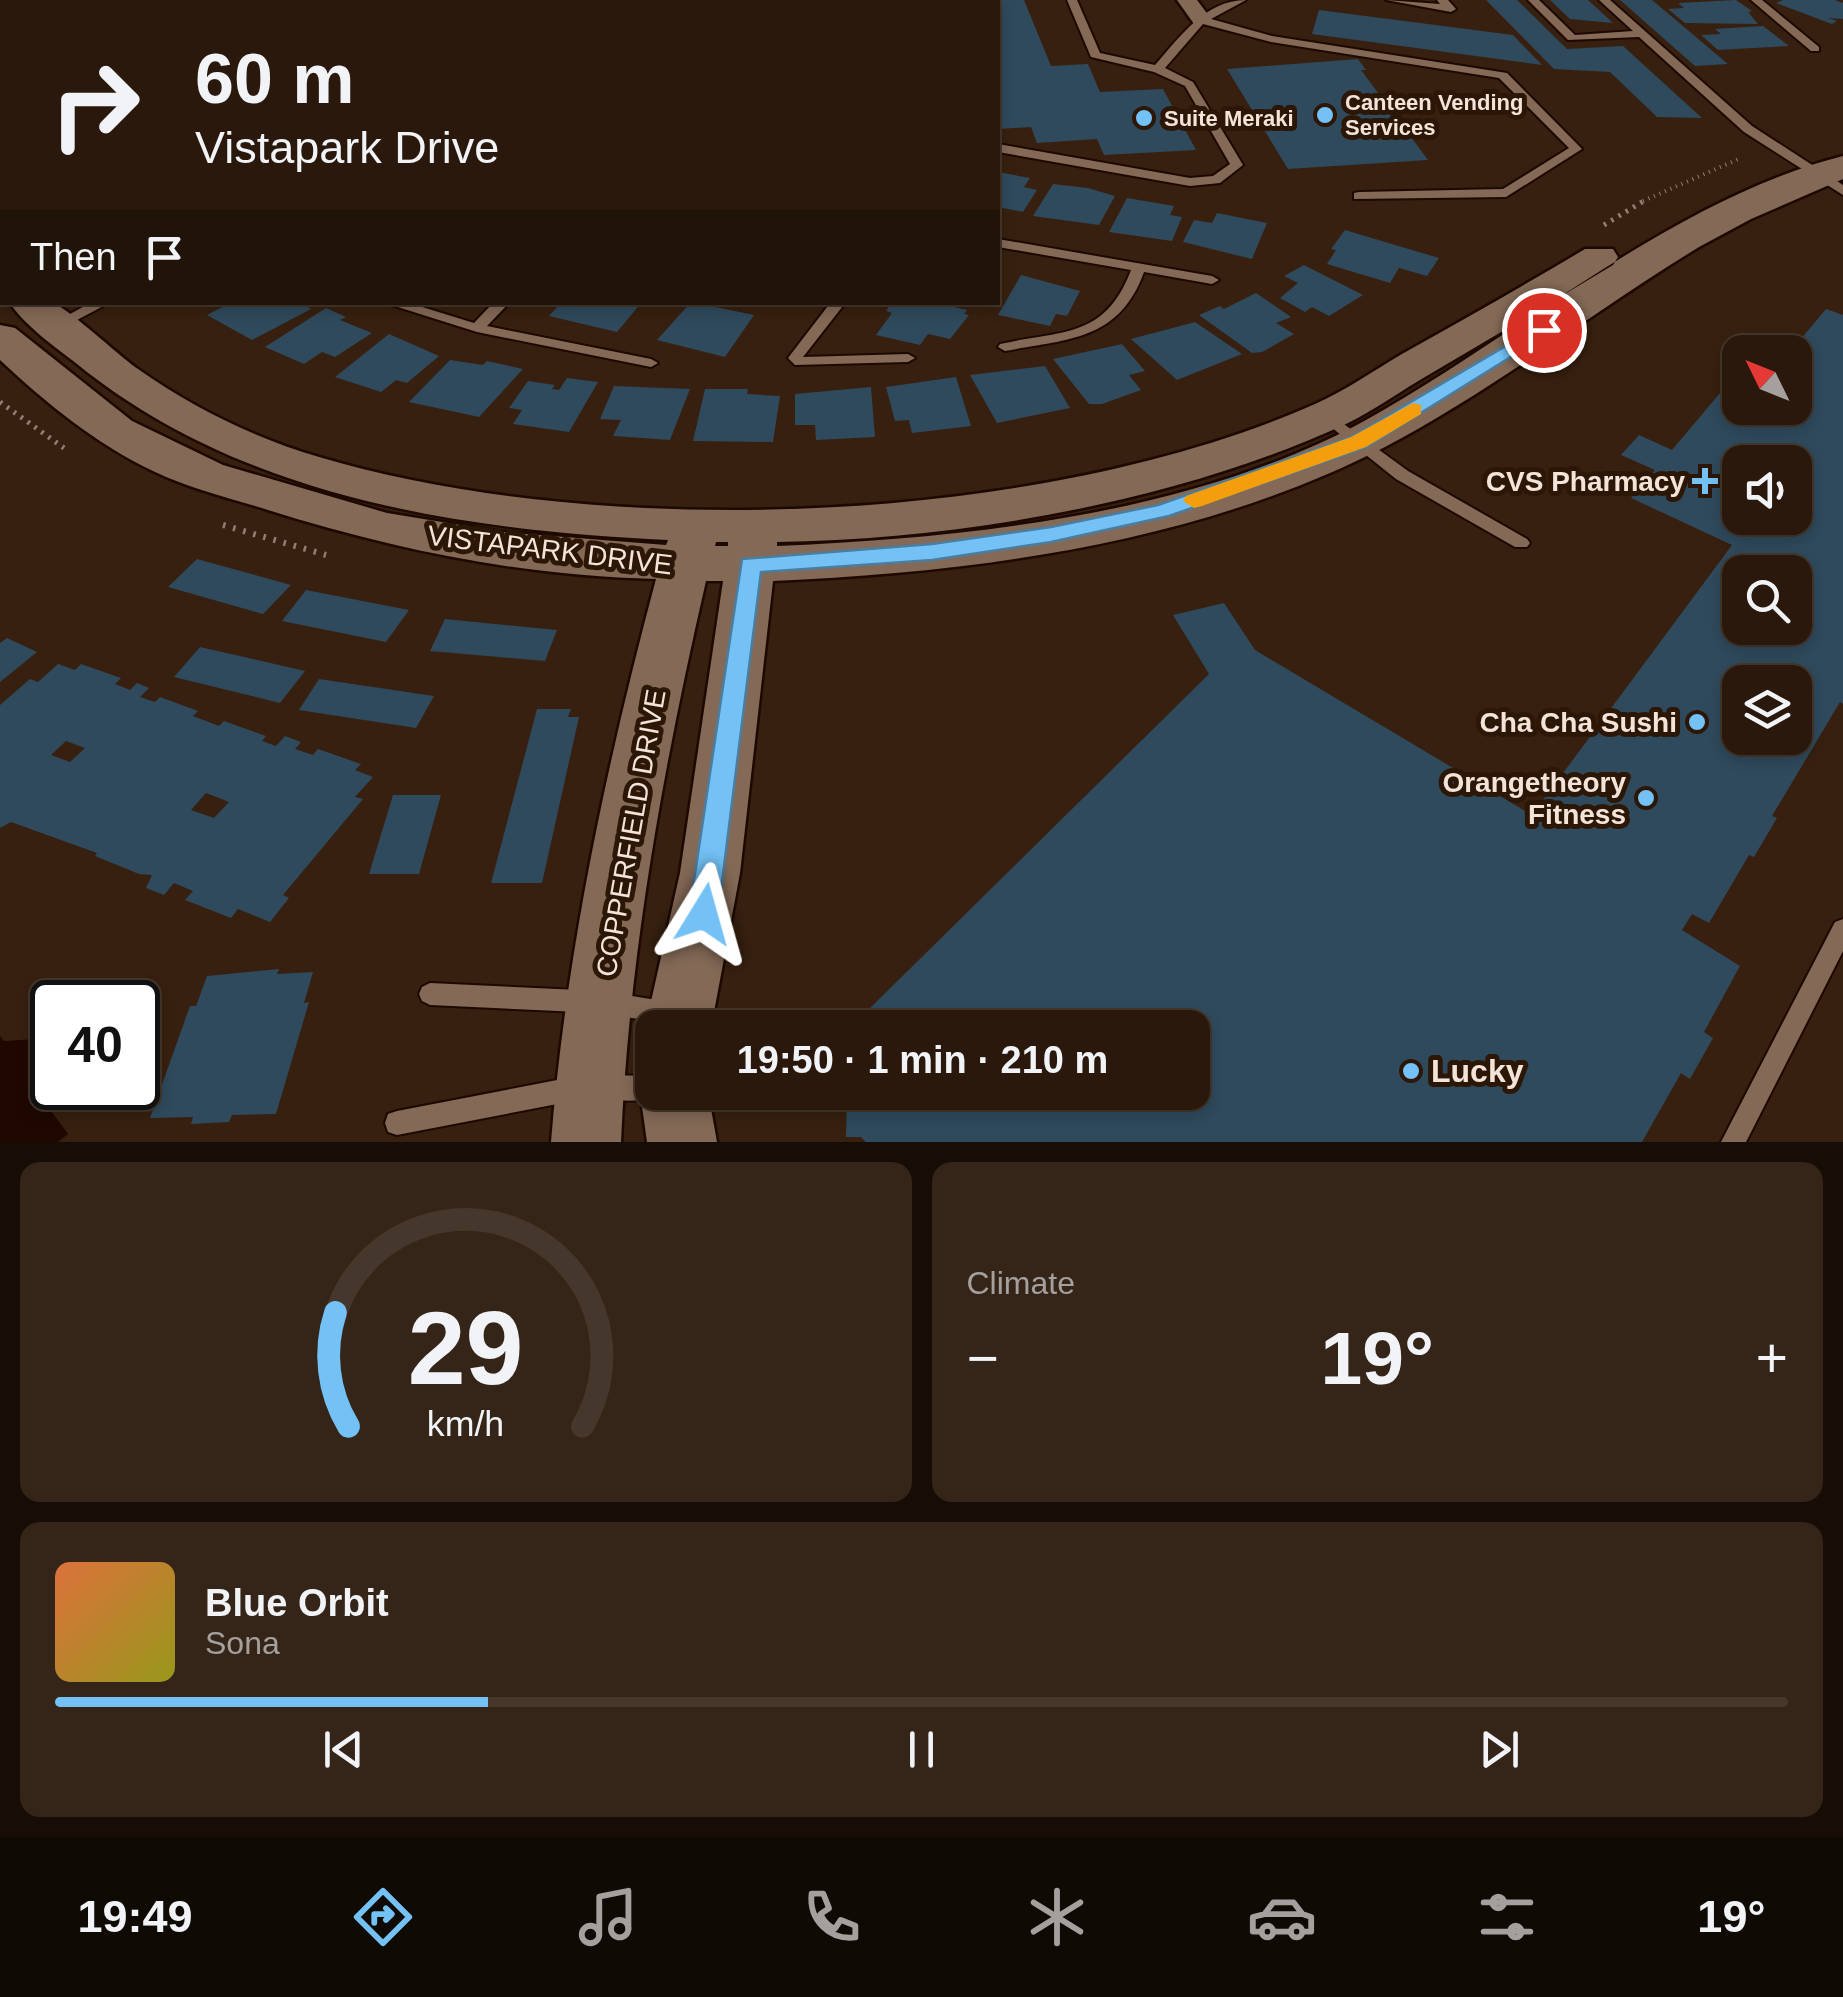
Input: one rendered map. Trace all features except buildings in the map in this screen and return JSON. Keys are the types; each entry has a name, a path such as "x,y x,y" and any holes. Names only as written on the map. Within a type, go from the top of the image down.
{"street":[{"path":"1187,0 1201,20"},
{"name":"VISTAPARK DRIVE","path":"0,337 67,396 110,426 194,472 385,529 577,559 690,547 752,546 1058,497 1342,429 1820,164"},
{"name":"VISTAPARK DRIVE","path":"42,314 121,380 231,441 335,476 441,501 604,523 690,547"},
{"path":"194,472 231,441"},
{"path":"682,1010 704,914 752,546"},
{"name":"COPPERFIELD DRIVE","path":"587,1114 614,903 690,547"},
{"path":"677,1110 682,1142"}],"lane":[{"path":"1000,148 1190,182 1216,180 1238,166 1188,84 1158,69 1094,56 1072,0"},
{"path":"1158,69 1201,20 1241,0"},
{"path":"1391,0 1451,10 1442,0"},
{"path":"1533,0 1572,38 1642,34"},
{"path":"1604,0 1748,129 1820,164"},
{"path":"1756,0 1815,49"},
{"path":"1201,20 1271,39 1503,75 1576,149 1506,193 1359,196"},
{"path":"1000,242 1212,280"},
{"path":"1005,347 1112,320 1130,298 1139,268"},
{"path":"42,314 88,305"},
{"path":"399,305 477,328 652,363"},
{"path":"477,328 501,305"},
{"path":"837,305 795,358 800,362 908,358"},
{"path":"1342,429 1402,474 1521,544"},
{"path":"1733,1142 1843,929"},
{"path":"430,994 601,1002 635,1010"},
{"path":"397,1123 538,1092 587,1114 635,1095"}],"path":[{"path":"1601,227 1660,192 1722,164 1820,164"}],"shaded area":[{"path":"0,1036 4,1041 30,1039 30,1110 51,1110 68,1134 58,1142 0,1142"}],"slow traffic":[{"path":"1194,501 1359,442 1413,409"}],"place":[{"name":"Canteen Vending Services","path":"1325,115"},
{"name":"Suite Meraki","path":"1144,118"},
{"name":"CVS Pharmacy","path":"1705,481"},
{"name":"Cha Cha Sushi","path":"1697,722"},
{"name":"Orangetheory Fitness","path":"1646,798"},
{"name":"Lucky","path":"1411,1071"}],"route":[{"path":"704,914 750,564 932,552 1051,535 1162,511 1359,442 1544,330"}]}
